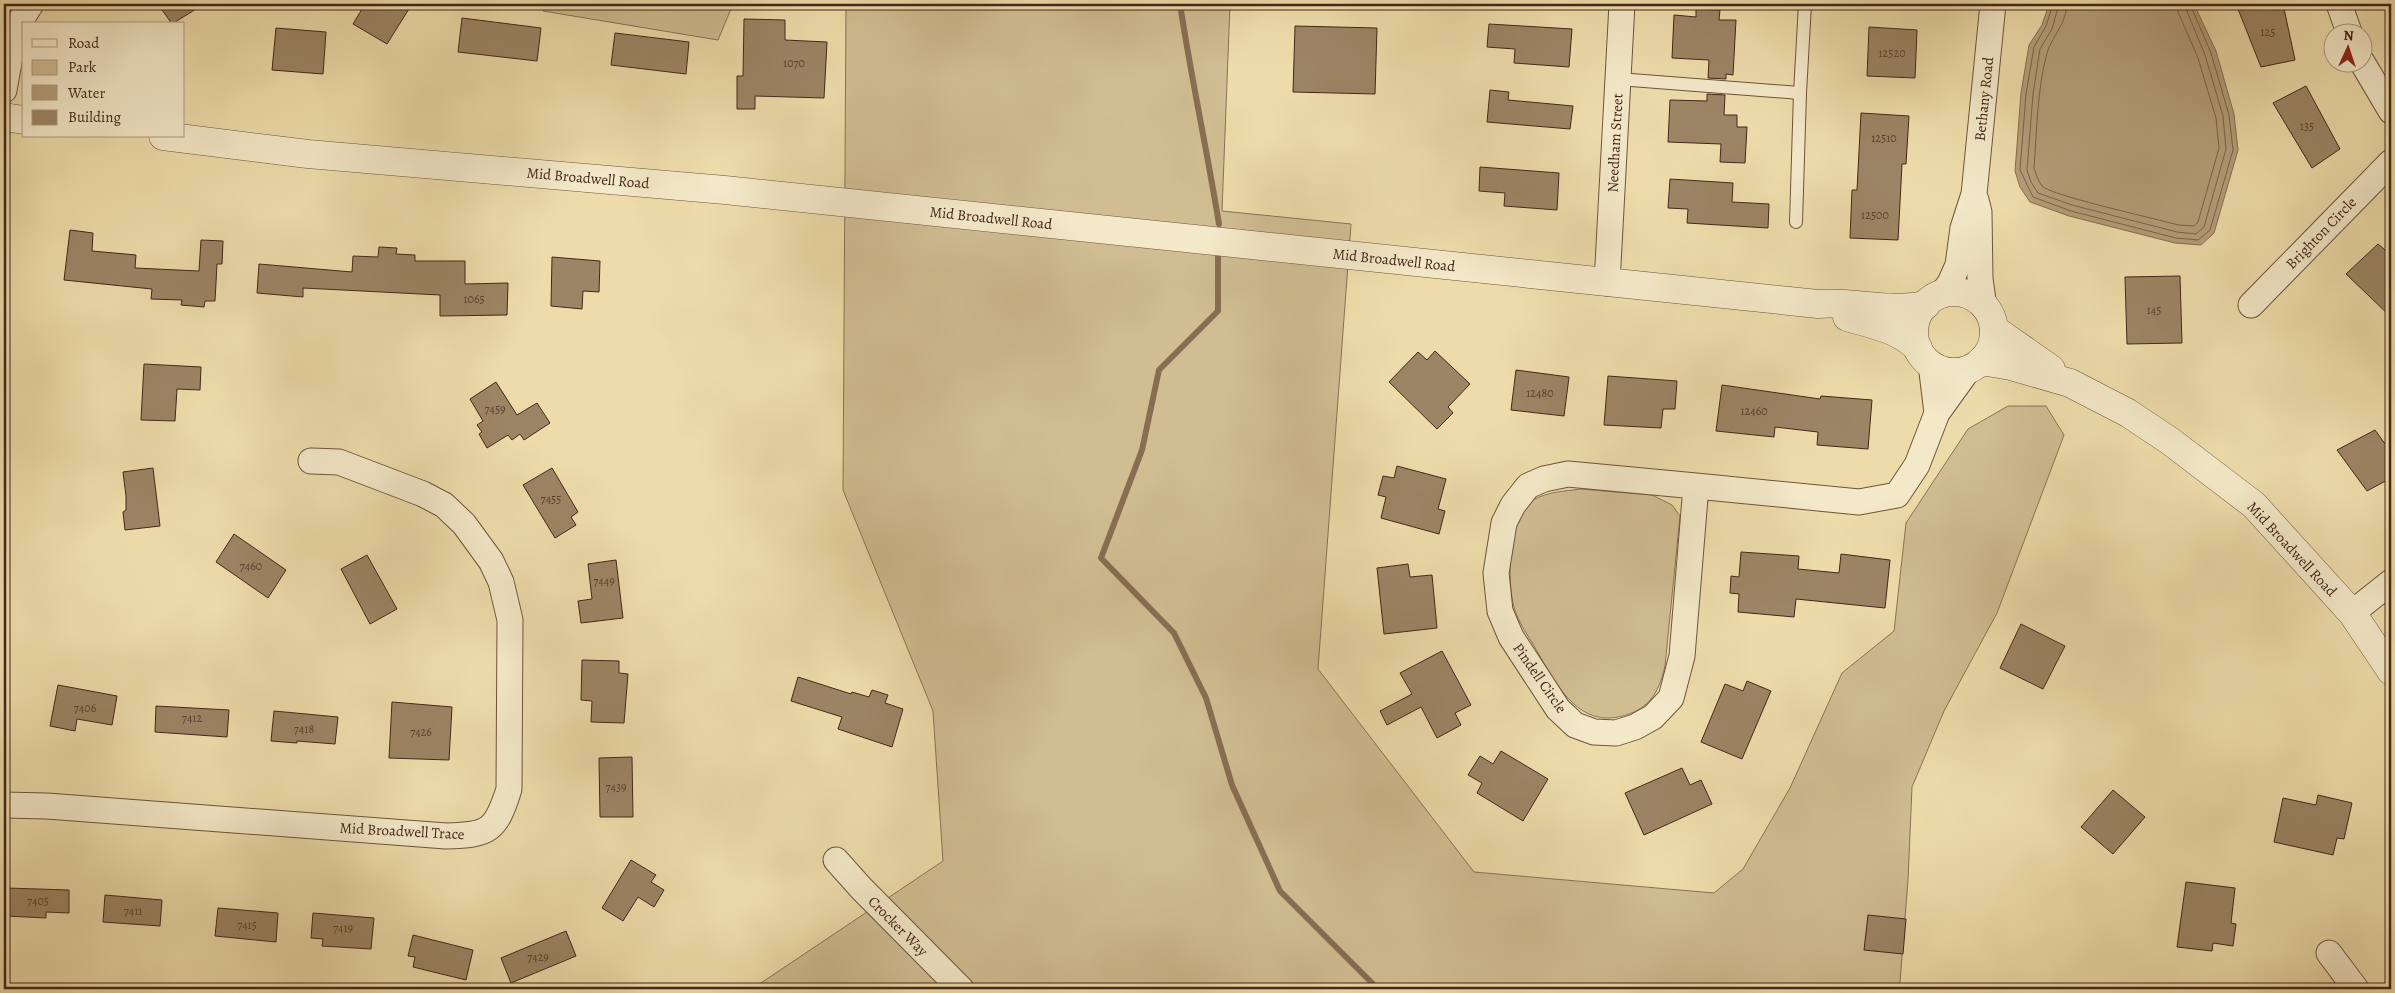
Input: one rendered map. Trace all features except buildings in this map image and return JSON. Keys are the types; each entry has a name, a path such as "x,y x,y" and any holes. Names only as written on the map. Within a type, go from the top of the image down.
{"street":[{"path":"4,90 15,29 31,4"},
{"name":"Needham Street","path":"1607,283 1622,4"},
{"name":"Bethany Road","path":"1933,300 1950,283 1958,265 1963,228 1974,194 1993,4"},
{"path":"2339,4 2345,22"},
{"path":"2368,72 2391,111"},
{"path":"4,117 22,120"},
{"name":"Mid Broadwell Road","path":"179,138 308,154 724,190 1818,304 1844,303 1902,308 1933,300"},
{"name":"Brighton Circle","path":"2251,305 2391,162"},
{"name":"Bethany Road","path":"1974,194 1979,212 1980,279 1989,318"},
{"path":"1954,293 1967,295 1989,318 1994,336 1991,348 1974,365 1948,372 1924,356 1914,336 1916,323 1933,300 1954,293"},
{"name":"Mid Broadwell Road","path":"1818,304 1834,313 1891,330 1908,339 1924,356"},
{"name":"Mid Broadwell Road","path":"1989,318 2070,384"},
{"name":"Pindell Circle","path":"1924,356 1937,413"},
{"name":"Mid Broadwell Road","path":"1974,365 2034,372 2070,384 2128,413 2170,441 2254,505 2352,613 2391,671"},
{"name":"Pindell Circle","path":"1696,486 1682,656 1671,698 1654,717 1616,733 1594,732 1575,725 1558,709 1511,636 1500,611 1496,573 1504,524 1528,486 1544,479 1568,474 1696,486 1859,502 1898,495 1916,465 1937,413 1974,365"},
{"name":"Mid Broadwell Trace","path":"4,805 47,806 446,836 470,835 491,827 502,809 508,789 510,645 510,620 501,582 491,561 464,524 444,505 423,494 339,462 311,461"},
{"path":"2352,613 2391,582"},
{"name":"Crocker Way","path":"836,860 861,888 961,989"},
{"path":"2329,953 2356,989"}],"lane":[{"path":"1796,222 1800,93 1806,4"},
{"path":"1618,79 1800,93"}],"green space":[{"path":"542,4 733,4 718,40 543,11"},
{"path":"846,4 1230,4 1222,211 1351,224 1318,669 1474,872 1714,893 1743,869 1790,788 1842,673 1894,631 1906,523 1968,429 2008,406 2046,406 2064,435 1997,613 1944,711 1912,787 1908,880 1900,982 1897,989 752,989 943,861 933,711 843,490"},
{"path":"1581,489 1652,495 1672,505 1680,516 1665,666 1660,682 1654,695 1644,706 1629,714 1612,718 1597,717 1584,711 1562,691 1521,624 1514,607 1510,582 1511,550 1514,534 1524,508 1533,500 1544,495"}],"water":[{"path":"2049,4 2194,4 2216,51 2234,114 2238,150 2214,233 2201,245 2175,243 2069,216 2030,202 2020,187 2015,171 2021,93 2029,45 2042,25"}],"waterway":[{"path":"1180,4 1219,224"},
{"path":"1218,251 1218,311 1159,370 1142,450 1101,558 1174,633 1206,698 1232,785 1280,891 1378,989"}]}
